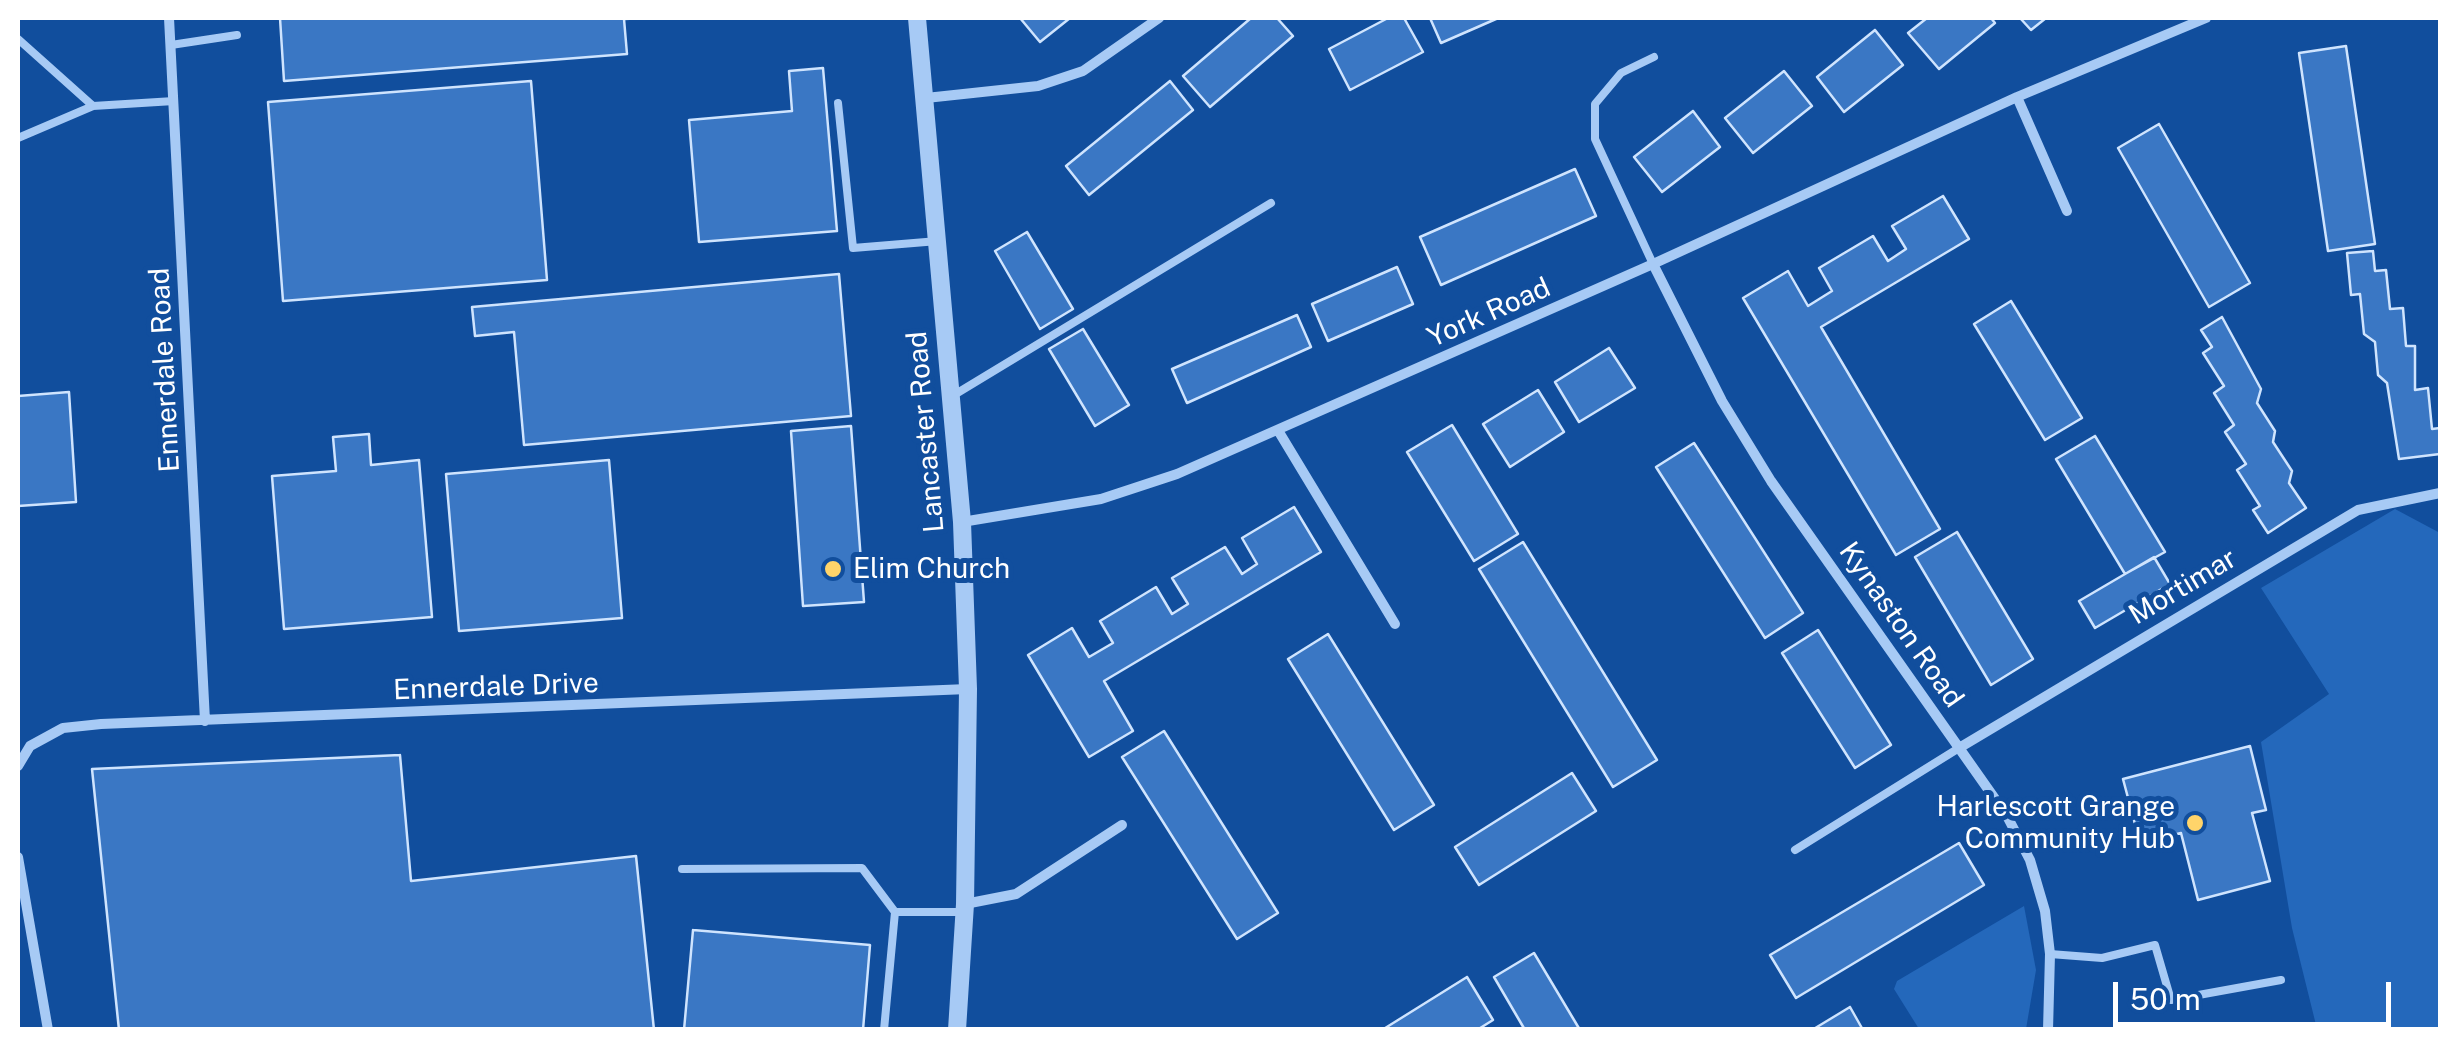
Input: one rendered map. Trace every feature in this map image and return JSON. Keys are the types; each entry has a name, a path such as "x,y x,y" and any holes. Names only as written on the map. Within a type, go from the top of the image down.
{"street":[{"name":"Ennerdale Road","path":"170,18 205,720"},
{"name":"Lancaster Road","path":"918,18 962,522 968,689 965,908 957,1030"},
{"path":"926,98 1053,81 1083,71 1159,18"},
{"name":"York Road","path":"962,522 1101,499 1279,432 2017,97 2206,18"},
{"path":"2017,97 2067,210"},
{"name":"Kynaston Road","path":"1653,264 1722,401 1771,481 2007,816 2030,860 2045,910 2050,954 2048,1030"},
{"path":"1279,432 1395,624"},
{"name":"Mortimar","path":"1960,748 2358,510 2440,493"},
{"name":"Ennerdale Drive","path":"18,766 30,746 63,728 968,689"},
{"path":"965,908 1016,894 1122,826"},
{"path":"18,857 22,911 48,1030"}],"lane":[{"path":"171,45 237,36"},
{"path":"18,38 93,106"},
{"path":"1653,264 1594,138 1594,104 1621,73 1654,57"},
{"path":"18,138 93,106 174,101"},
{"path":"838,103 853,248 938,241"},
{"path":"950,397 1271,203"},
{"path":"1795,850 1960,748"},
{"path":"682,870 862,868 895,912 884,1030"},
{"path":"895,912 965,908"},
{"path":"2050,954 2102,958 2154,945 2170,1000 2280,980"}],"shaded area":[{"path":"2395,509 2440,533 2440,1029 2317,1029 2292,928 2261,742 2329,694 2261,588"},
{"path":"2024,906 2036,970 2026,1029 1919,1029 1894,989 1897,981"}],"building":[{"path":"280,18 646,18 624,19 627,54 284,81"},
{"path":"1020,18 1070,18 1040,42"},
{"path":"1251,18 1277,18 1293,36 1210,107 1183,76"},
{"path":"1388,18 1404,18 1423,52 1350,90 1329,49"},
{"path":"1430,18 1495,18 1496,19 1441,43"},
{"path":"1927,18 1991,18 1995,23 1939,69 1908,33"},
{"path":"2020,18 2046,18 2031,30"},
{"path":"1875,30 1903,65 1844,112 1817,77"},
{"path":"2346,46 2375,244 2328,251 2299,53"},
{"path":"823,68 837,231 699,242 689,120 792,111 789,71"},
{"path":"1784,71 1812,106 1753,153 1725,118"},
{"path":"531,81 547,280 283,301 268,102"},
{"path":"1170,81 1193,110 1089,195 1066,166"},
{"path":"1693,111 1720,147 1662,192 1634,157"},
{"path":"2159,124 2250,283 2209,307 2118,148"},
{"path":"1575,169 1596,216 1441,285 1420,237"},
{"path":"1943,196 1969,239 1821,327 1940,529 1896,555 1743,298 1788,271 1808,306 1832,291 1819,268 1873,236 1888,261 1906,249 1892,226"},
{"path":"1027,232 1073,309 1040,329 995,251"},
{"path":"2373,251 2375,271 2386,270 2390,309 2403,308 2406,346 2415,346 2415,390 2428,388 2432,429 2440,428 2440,454 2399,459 2387,383 2378,375 2375,342 2364,334 2360,294 2351,295 2347,253"},
{"path":"1397,267 1413,304 1328,341 1312,304"},
{"path":"839,274 851,416 524,445 514,332 475,336 472,307"},
{"path":"2011,301 2082,418 2045,440 1974,324"},
{"path":"1297,315 1311,347 1187,403 1172,369"},
{"path":"2222,317 2261,389 2257,403 2275,431 2273,442 2292,471 2289,483 2306,508 2268,533 2253,510 2260,506 2237,470 2246,464 2225,432 2234,425 2214,393 2224,386 2203,353 2212,347 2201,330"},
{"path":"1083,329 1129,405 1095,426 1049,349"},
{"path":"1609,348 1635,388 1579,422 1555,382"},
{"path":"1538,390 1564,432 1510,467 1483,424"},
{"path":"69,392 76,502 18,506 18,396"},
{"path":"1452,425 1518,534 1474,561 1407,452"},
{"path":"851,426 864,602 803,606 791,431"},
{"path":"369,434 371,465 419,460 432,617 284,629 272,476 336,471 333,437"},
{"path":"2095,436 2165,552 2125,574 2056,459"},
{"path":"1694,443 1803,613 1765,638 1656,467"},
{"path":"609,460 622,618 459,631 446,474"},
{"path":"1294,507 1321,552 1104,681 1133,731 1089,757 1028,655 1072,628 1089,657 1113,643 1100,621 1156,587 1172,614 1188,604 1172,578 1225,547 1242,574 1257,564 1242,538"},
{"path":"1957,532 2033,659 1991,685 1915,557"},
{"path":"1523,542 1657,760 1613,787 1479,569"},
{"path":"2154,557 2170,584 2095,628 2079,601"},
{"path":"1818,630 1891,745 1855,768 1782,653"},
{"path":"1328,634 1434,805 1394,830 1288,659"},
{"path":"1164,731 1278,913 1237,939 1122,757"},
{"name":"Harlescott Grange Community Hub","path":"2250,746 2266,810 2252,813 2270,881 2198,900 2181,833 2140,843 2123,779"},
{"path":"400,755 411,881 636,856 654,1030 119,1030 92,769"},
{"path":"1572,773 1596,811 1479,885 1455,847"},
{"path":"1959,843 1984,885 1796,998 1770,955"},
{"path":"693,930 870,945 863,1030 684,1030"},
{"path":"1534,953 1580,1030 1525,1030 1494,977"},
{"path":"1467,977 1493,1020 1477,1030 1382,1030"},
{"path":"1850,1007 1863,1030 1812,1030"}],"place":[{"name":"Elim Church","path":"833,569"},
{"name":"Harlescott Grange Community Hub","path":"2195,823"}]}
